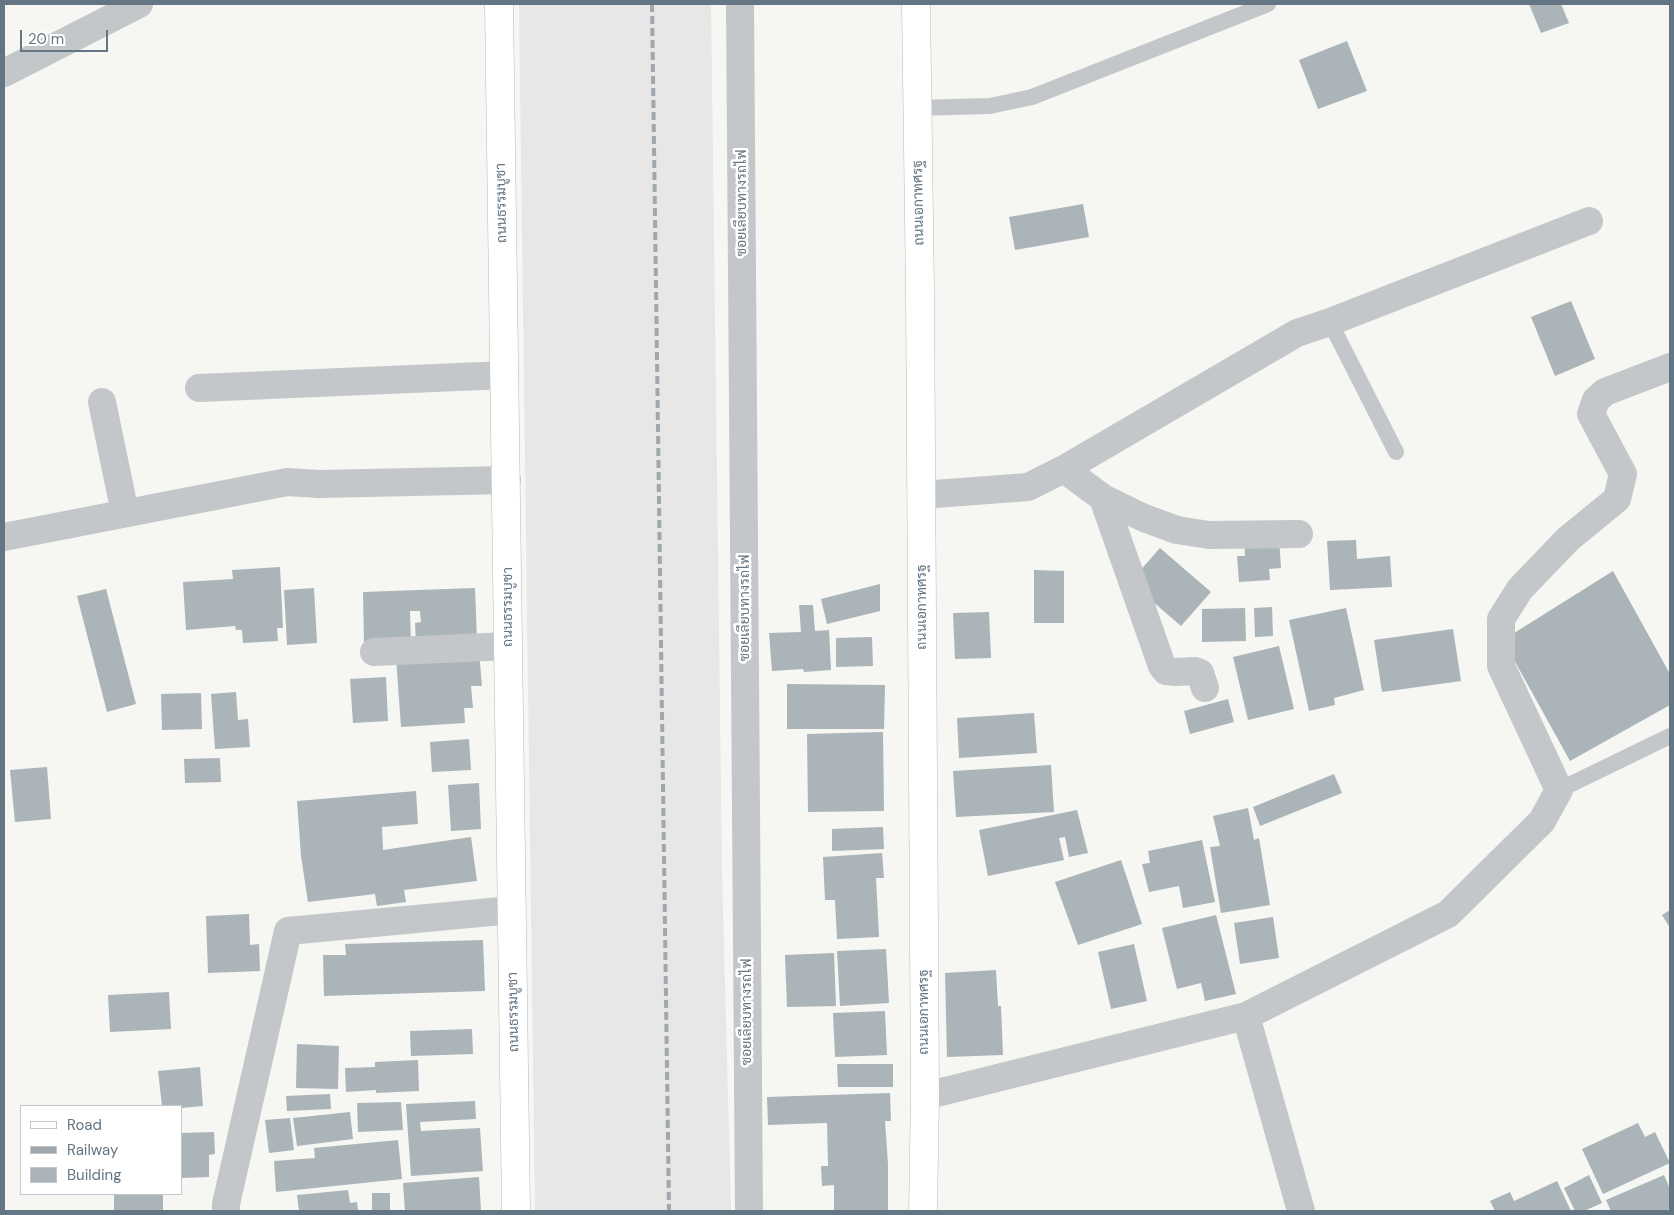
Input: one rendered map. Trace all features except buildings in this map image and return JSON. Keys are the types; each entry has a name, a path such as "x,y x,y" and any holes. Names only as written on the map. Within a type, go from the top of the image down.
{"main road":[{"name":"ถนนธรรมบูชา","path":"499,4 516,1211"},
{"name":"ถนนเอกาทศรฐ","path":"916,4 925,1096 924,1211"}],"street":[{"path":"4,72 139,4"},
{"name":"ซอยเลียบทางรถไฟ","path":"740,4 749,1211"},
{"path":"921,495 1028,487 1297,333 1330,322 1589,221"},
{"path":"925,1096 1246,1016 1448,914 1542,821 1559,790 1502,666 1501,619 1520,589 1568,540 1617,499 1623,474 1591,414 1596,400 1605,392 1670,366"},
{"path":"199,388 505,375"},
{"path":"102,402 125,514"},
{"path":"1064,468 1103,498 1144,518 1177,530 1209,536 1300,534"},
{"path":"4,538 287,482 319,484 507,480"},
{"path":"1103,498 1162,666 1166,671 1196,671 1200,673 1204,688"},
{"path":"374,652 508,646"},
{"path":"226,1211 226,1204 288,931 512,910"},
{"path":"1246,1016 1301,1211"}],"lane":[{"path":"918,108 990,106 1032,97 1268,4"},
{"path":"1330,322 1396,452"},
{"path":"1559,790 1670,736"}],"shaded area":[{"path":"519,4 711,4 722,872 731,1211 535,1211"}],"railway":[{"path":"652,4 669,1211"}]}
